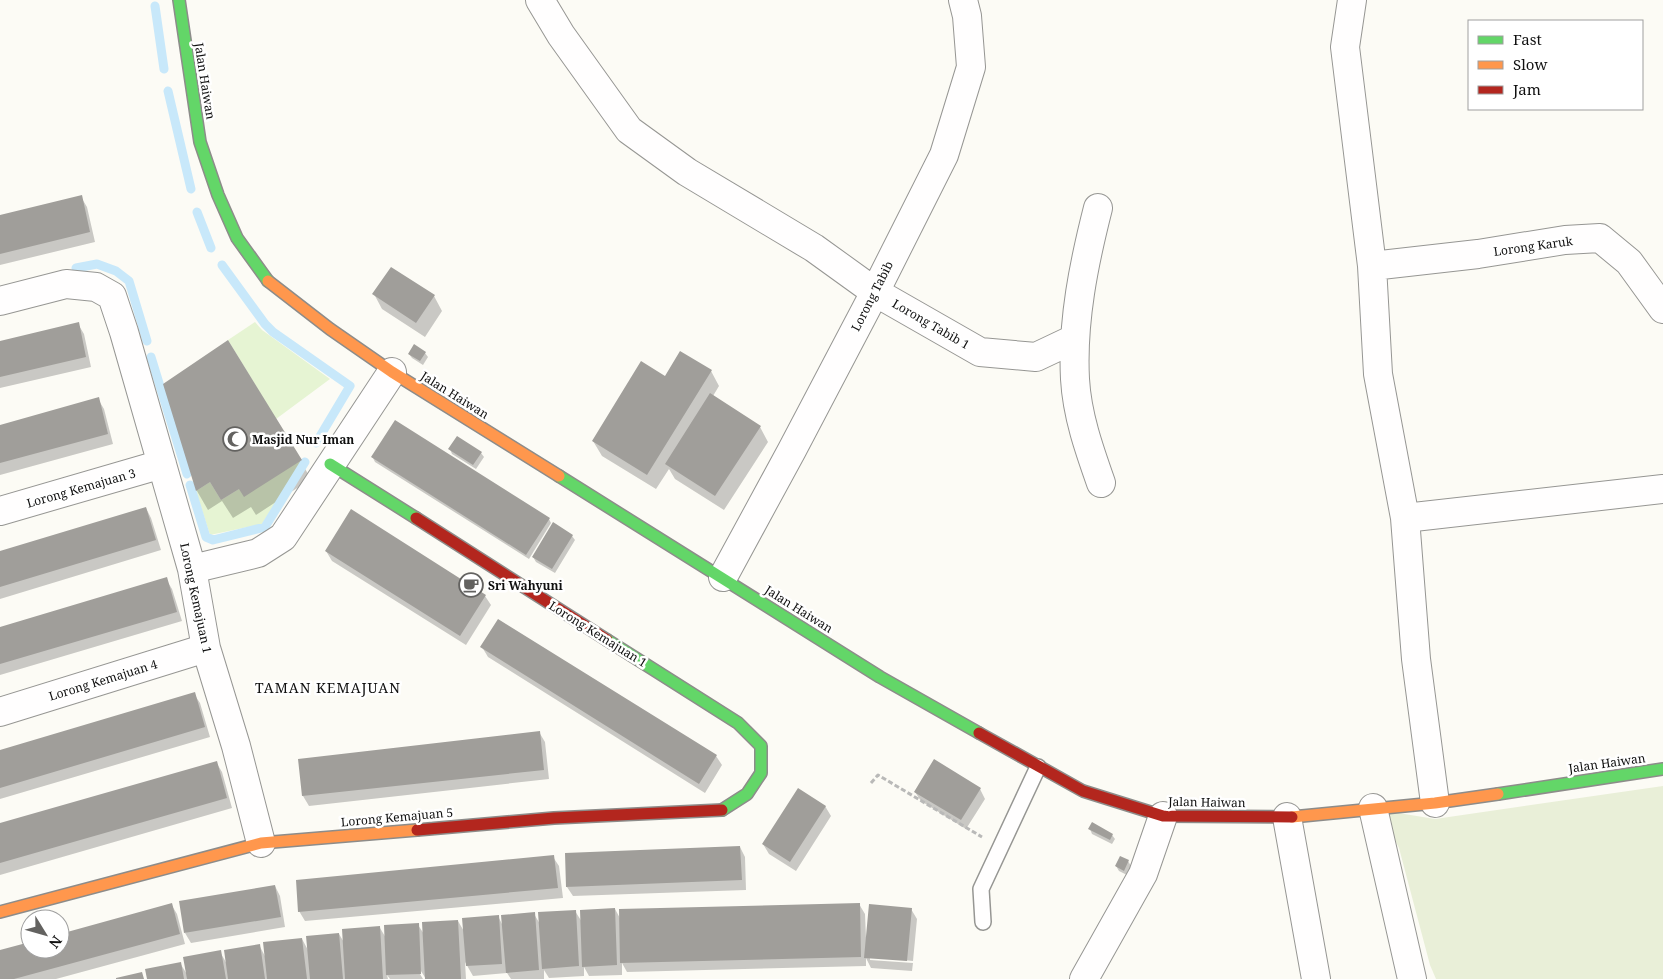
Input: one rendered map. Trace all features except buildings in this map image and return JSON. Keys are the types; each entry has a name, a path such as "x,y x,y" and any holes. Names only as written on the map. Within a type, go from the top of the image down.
{"street":[{"name":"Jalan Haiwan","path":"179,0 200,142 218,195 237,238 265,278 330,329 392,372 723,577 880,677 1083,791 1163,816 1287,817 1435,803 1663,769"},
{"name":"Lorong Tabib 1","path":"540,0 561,35 629,130 687,172 814,248 875,292 980,352 1036,357 1074,339"},
{"name":"Lorong Tabib","path":"723,577 875,292 944,155 971,66 967,16 963,0"},
{"path":"1352,0 1345,47 1372,266 1378,374 1405,518 1416,660 1435,803"},
{"path":"1098,208 1087,251 1074,339 1075,381 1084,435 1101,483"},
{"name":"Lorong Karuk","path":"1372,266 1478,254 1565,240 1600,238 1629,262 1663,309"},
{"name":"Lorong Kemajuan 1","path":"0,301 66,284 96,288 112,296 192,569 206,648 236,746 262,843"},
{"path":"192,569 258,553 282,537 392,372"},
{"name":"Lorong Kemajuan 3","path":"0,511 162,464"},
{"name":"Lorong Kemajuan 1","path":"330,464 738,723 761,746"},
{"path":"1405,518 1663,489"},
{"name":"Lorong Kemajuan 4","path":"0,712 206,648"},
{"name":"Lorong Kemajuan 5","path":"0,912 262,843 554,818 722,810 748,794 761,773 761,746"},
{"path":"1373,808 1412,979"},
{"path":"1084,979 1143,874 1163,816"},
{"path":"1287,817 1316,979"}],"lane":[{"path":"983,922 981,889 1038,767"}],"path":[{"path":"871,783 878,775 1000,847"}],"green space":[{"path":"255,322 262,330 330,379 276,419 228,340"},
{"path":"302,460 262,524 210,535 196,491 210,482 221,500 239,489"},
{"path":"1663,786 1663,979 1436,979 1430,965 1399,848 1380,810 1435,819"}],"waterway":[{"path":"155,6 164,69"},
{"path":"168,91 191,189"},
{"path":"197,212 211,248"},
{"path":"76,268 97,264 116,271 129,281 147,341"},
{"path":"222,265 265,324 273,332 350,386 316,443"},
{"path":"151,357 187,474"},
{"path":"190,485 206,537 213,540 265,527 305,462"}],"traffic: fast":[{"path":"179,0 200,142 218,195 237,238 268,281"},
{"path":"330,464 416,518"},
{"path":"559,476 880,677 979,733"},
{"path":"607,640 738,723 761,746 761,773 747,794 722,810"},
{"path":"1498,794 1663,769"}],"traffic: slow":[{"path":"268,281 330,329 392,372 559,476"},
{"path":"1292,817 1435,803 1498,794"},
{"path":"0,912 261,843 417,830"}],"traffic: jam":[{"path":"416,518 607,640"},
{"path":"979,733 1083,791 1163,816 1292,817"},
{"path":"417,830 554,818 722,810"}],"place":[{"name":"Masjid Nur Iman","path":"235,439"},
{"name":"Sri Wahyuni","path":"471,585"}],"district":[{"name":"TAMAN KEMAJUAN","path":"328,687"}]}
